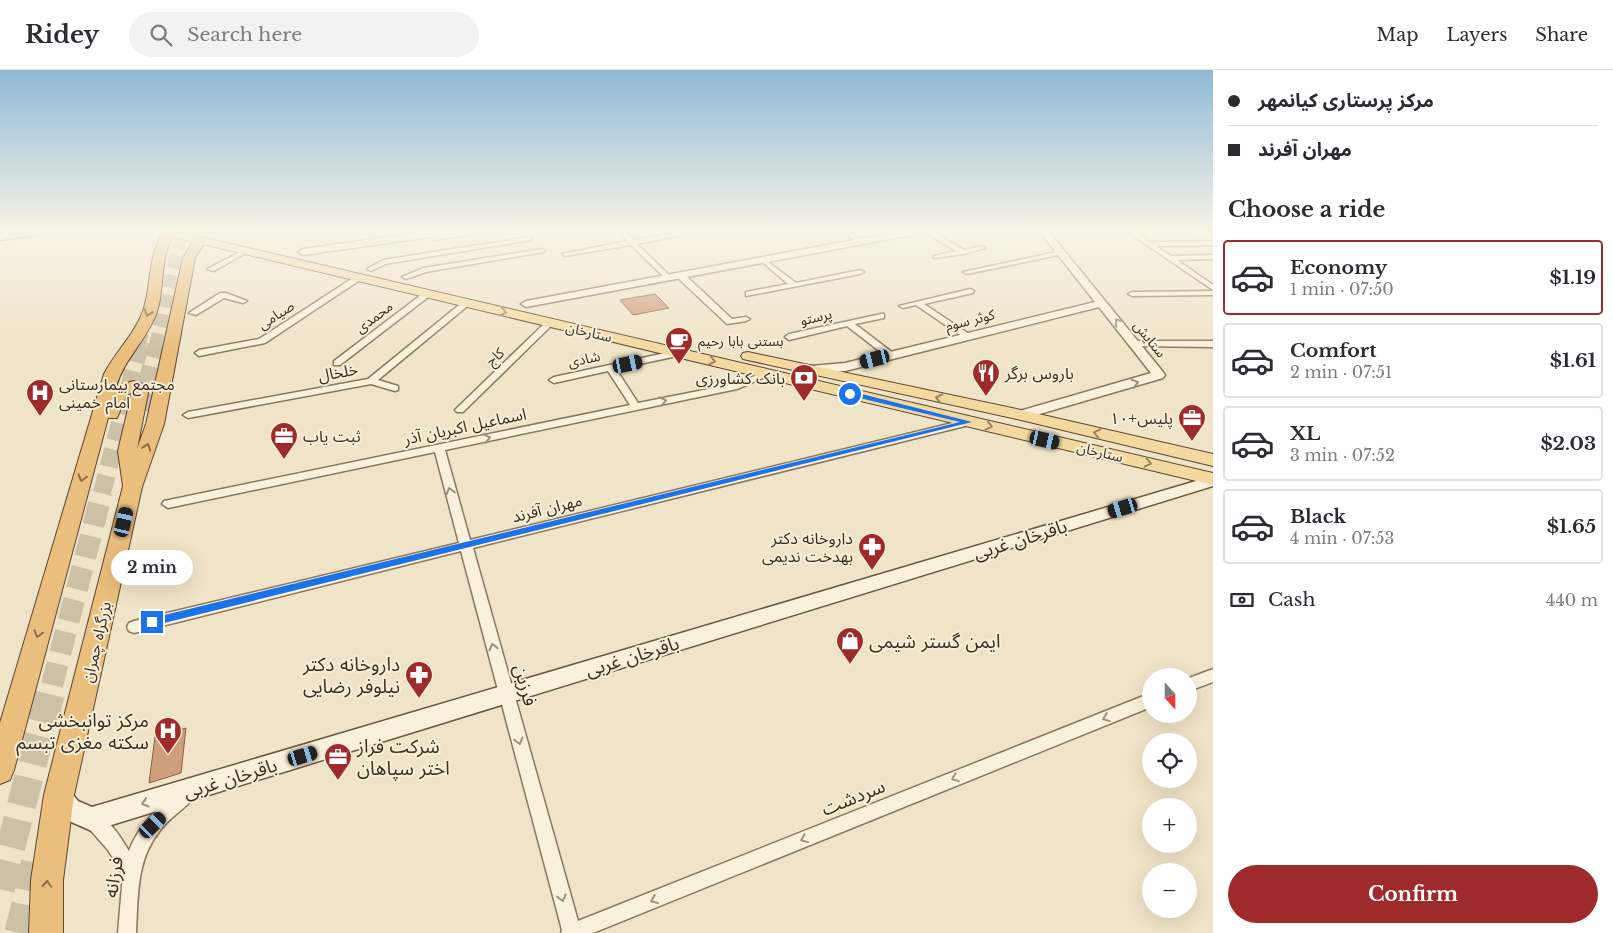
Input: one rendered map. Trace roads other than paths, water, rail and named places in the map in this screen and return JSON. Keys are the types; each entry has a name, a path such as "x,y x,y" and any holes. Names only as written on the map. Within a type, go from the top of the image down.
{"highway":[{"path":"0,770 112,374 120,356 138,336 148,316 156,287 158,272"},
{"name":"بزرگراه چمران","path":"46,933 47,880 59,795 132,487 155,424 186,272"},
{"path":"92,445 112,413 119,393 129,387 139,387 141,392 127,451 132,487"}],"main road":[{"name":"ستارخان","path":"342,272 359,278 768,374 811,370 1021,415 1213,460"},
{"name":"ستارخان","path":"387,272 526,304 793,373 846,379 969,422 1213,480"},
{"name":"باقرخان غربی","path":"92,819 1213,480"},
{"path":"59,795 70,810 92,819"}],"street":[{"path":"406,276 417,272"},
{"path":"662,272 668,278"},
{"path":"526,304 700,272"},
{"path":"778,272 794,285"},
{"path":"749,294 859,272"},
{"name":"ستایش","path":"1021,415 1158,377 1159,374 1077,272"},
{"path":"1190,272 1213,288"},
{"path":"681,276 730,322 746,319"},
{"name":"صیامی","path":"199,352 262,341 359,278"},
{"path":"903,306 970,291"},
{"path":"1132,294 1213,293"},
{"name":"محمدی","path":"337,363 428,294"},
{"path":"193,313 223,295 243,301"},
{"name":"خلخال","path":"188,415 370,381 467,303"},
{"path":"918,303 966,336"},
{"name":"کوثر سوم","path":"846,379 890,355 1102,303"},
{"name":"پرستو","path":"789,337 881,316"},
{"name":"کاج","path":"460,410 550,323"},
{"name":"پرستو","path":"848,323 890,355"},
{"path":"1135,344 1213,344"},
{"name":"شادی","path":"554,380 679,353"},
{"path":"611,368 636,407"},
{"name":"اسماعیل اکبریان آذر","path":"168,504 737,386 768,374"},
{"path":"370,381 395,388"},
{"name":"مهران آفرند","path":"134,626 969,422"},
{"name":"فرزین","path":"439,448 572,933"},
{"path":"1198,681 1213,675"},
{"name":"سردشت","path":"572,933 1142,704"},
{"name":"فرزانه","path":"127,933 131,872 142,841 153,825 192,789"},
{"path":"92,819 106,831 117,846 131,872"}],"tunnel":[{"path":"155,346 172,272"},
{"path":"139,346 146,320"},
{"path":"102,493 140,345"},
{"path":"141,410 156,345"},
{"path":"52,685 102,492"},
{"path":"0,889 53,683"},
{"path":"19,933 37,857"}],"place":[{"name":"بستنی بابا رحیم","path":"679,365"},
{"name":"باروس برگر","path":"986,397"},
{"name":"بانک کشاورزی","path":"804,402"},
{"name":"مجتمع بیمارستانی امام خمینی","path":"40,417"},
{"name":"پلیس+۱۰","path":"1192,442"},
{"name":"ثبت یاب","path":"284,460"},
{"name":"داروخانه دکتر بهدخت ندیمی","path":"872,571"},
{"name":"ایمن گستر شیمی","path":"850,665"},
{"name":"داروخانه دکتر نیلوفر رضایی","path":"419,699"},
{"name":"مرکز توانبخشی سکته مغزی تبسم","path":"168,755"},
{"name":"شرکت فراز اختر سپاهان","path":"338,781"}]}
